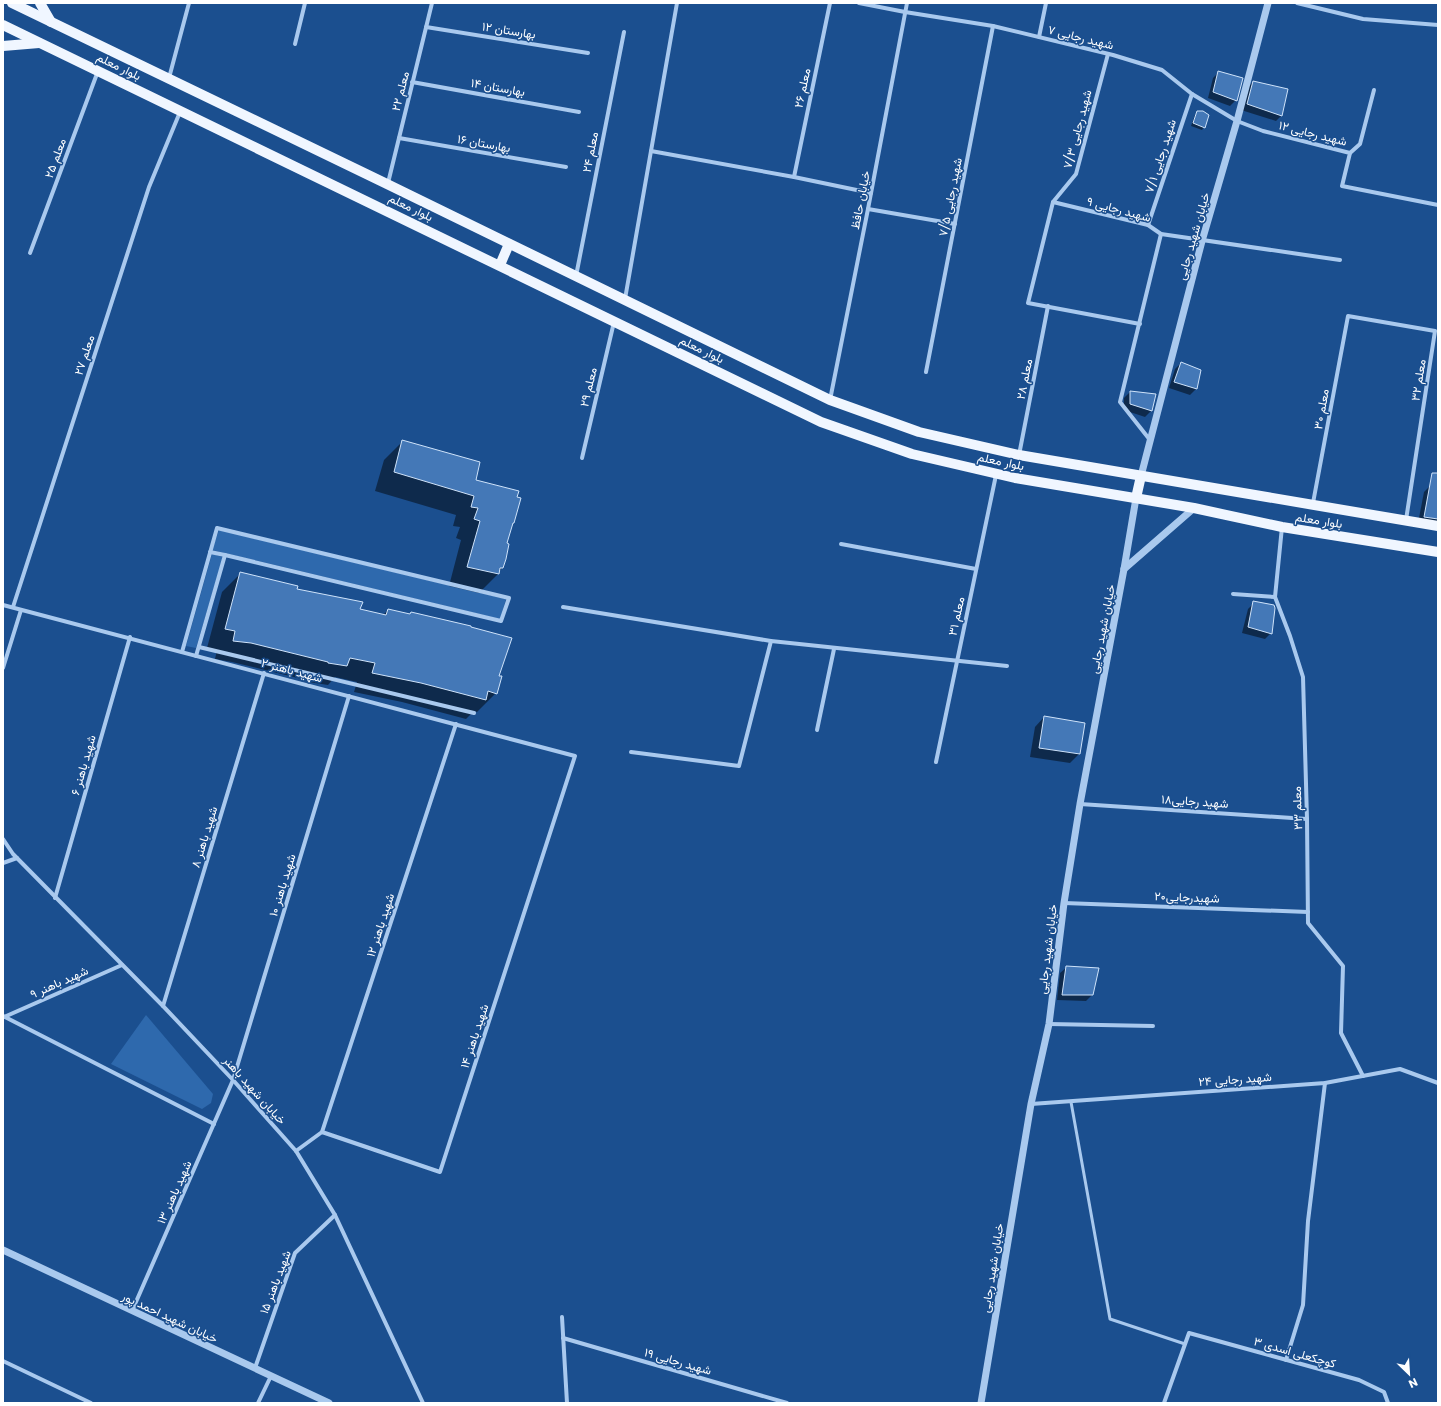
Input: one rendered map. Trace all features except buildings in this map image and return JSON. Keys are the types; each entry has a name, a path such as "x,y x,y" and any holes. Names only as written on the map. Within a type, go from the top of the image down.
{"main road":[{"name":"بلوار معلم","path":"12,3 388,184 830,400 919,432 1020,455 1438,526"},
{"path":"40,3 51,22"},
{"name":"بلوار معلم","path":"3,25 821,422 912,454 996,474 1194,508 1282,527 1438,552"},
{"path":"3,46 41,43"},
{"path":"500,265 509,244"},
{"path":"1136,498 1140,476"}],"street":[{"path":"169,79 189,3"},
{"path":"295,44 304,3"},
{"name":"معلم ۲۲","path":"388,184 432,3"},
{"path":"625,300 676,3"},
{"name":"معلم ۲۶","path":"794,177 830,3"},
{"name":"شهید رجایی ۷","path":"859,3 993,26 1108,54 1162,70 1192,94 1238,121"},
{"name":"خیابان حافظ","path":"830,400 907,3"},
{"path":"1039,37 1046,3"},
{"name":"خیابان شهید رجایی","path":"1140,476 1202,241 1238,121 1268,3"},
{"path":"1297,3 1363,19 1438,25"},
{"name":"بهارستان ۱۲","path":"426,26 588,53"},
{"name":"شهید رجایی ۷/۵","path":"926,372 993,26"},
{"name":"معلم ۲۴","path":"576,276 624,32"},
{"name":"شهید رجایی ۷/۳","path":"1052,202 1076,174 1108,54"},
{"name":"معلم ۲۵","path":"30,253 98,70"},
{"name":"بهارستان ۱۴","path":"412,82 579,112"},
{"path":"1350,153 1360,144 1374,90"},
{"name":"شهید رجایی ۷/۱","path":"1148,225 1192,94"},
{"name":"معلم ۲۷","path":"13,608 149,187 181,111"},
{"name":"شهید رجایی ۱۲","path":"1238,121 1263,131 1350,153 1342,186 1438,205"},
{"name":"بهارستان ۱۶","path":"399,138 566,167"},
{"path":"651,151 794,177 871,193"},
{"path":"1052,202 1028,303 1140,324"},
{"name":"شهید رجایی ۹","path":"1052,202 1148,225 1161,234 1340,260"},
{"path":"868,209 955,224"},
{"path":"1150,440 1120,402 1161,234"},
{"name":"معلم ۲۸","path":"1020,455 1048,306"},
{"name":"معلم ۳۰","path":"1313,504 1348,316"},
{"name":"معلم ۳۲","path":"1348,316 1435,331 1406,521"},
{"name":"معلم ۲۹","path":"582,458 614,321"},
{"name":"معلم ۳۱","path":"936,762 996,474"},
{"name":"خیابان شهید رجایی","path":"981,1403 1031,1104 1050,1024 1064,903 1080,804 1136,498"},
{"path":"1124,569 1194,508"},
{"name":"معلم ۳۳","path":"1282,527 1275,597 1290,636 1303,677 1308,923 1343,966 1341,1033 1363,1076"},
{"path":"182,652 210,552 217,528 509,598 501,621 210,552"},
{"path":"840,544 976,569"},
{"path":"196,656 225,555"},
{"path":"1233,594 1275,597"},
{"name":"شهید باهنر ۲","path":"3,605 130,637 196,656 575,756"},
{"path":"564,607 771,641 1007,666"},
{"path":"3,668 20,610"},
{"name":"شهید باهنر ۶","path":"55,898 130,637"},
{"path":"631,752 739,766 771,641"},
{"path":"199,647 474,713"},
{"path":"817,730 834,648"},
{"name":"شهید باهنر ۸","path":"163,1006 264,673"},
{"name":"شهید باهنر ۱۰","path":"233,1080 349,696"},
{"name":"شهید باهنر ۱۲","path":"322,1132 456,724"},
{"name":"شهید باهنر ۱۴","path":"322,1132 440,1172 575,756"},
{"name":"شهید رجایی۱۸","path":"1080,804 1307,819"},
{"name":"خیابان شهید باهنر","path":"3,839 17,858 163,1006 233,1080 296,1151 334,1216 423,1403"},
{"path":"3,863 17,858"},
{"name":"شهیدرجایی۲۰","path":"1064,903 1308,912"},
{"name":"شهید باهنر ۹","path":"3,1017 122,965"},
{"path":"3,1017 214,1124"},
{"path":"1050,1024 1153,1026"},
{"name":"شهید رجایی ۲۴","path":"1031,1104 1325,1083 1400,1069 1438,1083"},
{"name":"شهید باهنر ۱۳","path":"132,1311 233,1080"},
{"path":"1286,1360 1303,1305 1308,1221 1325,1083"},
{"path":"296,1151 322,1132"},
{"name":"شهید باهنر ۱۵","path":"255,1368 294,1253 334,1216"},
{"name":"خیابان شهید احمد پور","path":"3,1250 329,1403"},
{"path":"562,1317 566,1403"},
{"name":"کوچکعلی اسدی ۳","path":"1185,1344 1188,1333 1359,1380 1384,1392 1388,1403"},
{"name":"شهید رجایی ۱۹","path":"563,1338 787,1403"},
{"path":"1164,1403 1185,1344"},
{"path":"3,1361 91,1403"},
{"path":"258,1403 271,1376"}],"lane":[{"path":"1071,1102 1110,1319 1185,1344"}],"shaded area":[{"path":"219,530 506,599 500,619 212,550"},
{"path":"212,554 223,557 196,648 186,646"},
{"path":"146,1015 213,1094 211,1103 202,1109 111,1064"}]}
